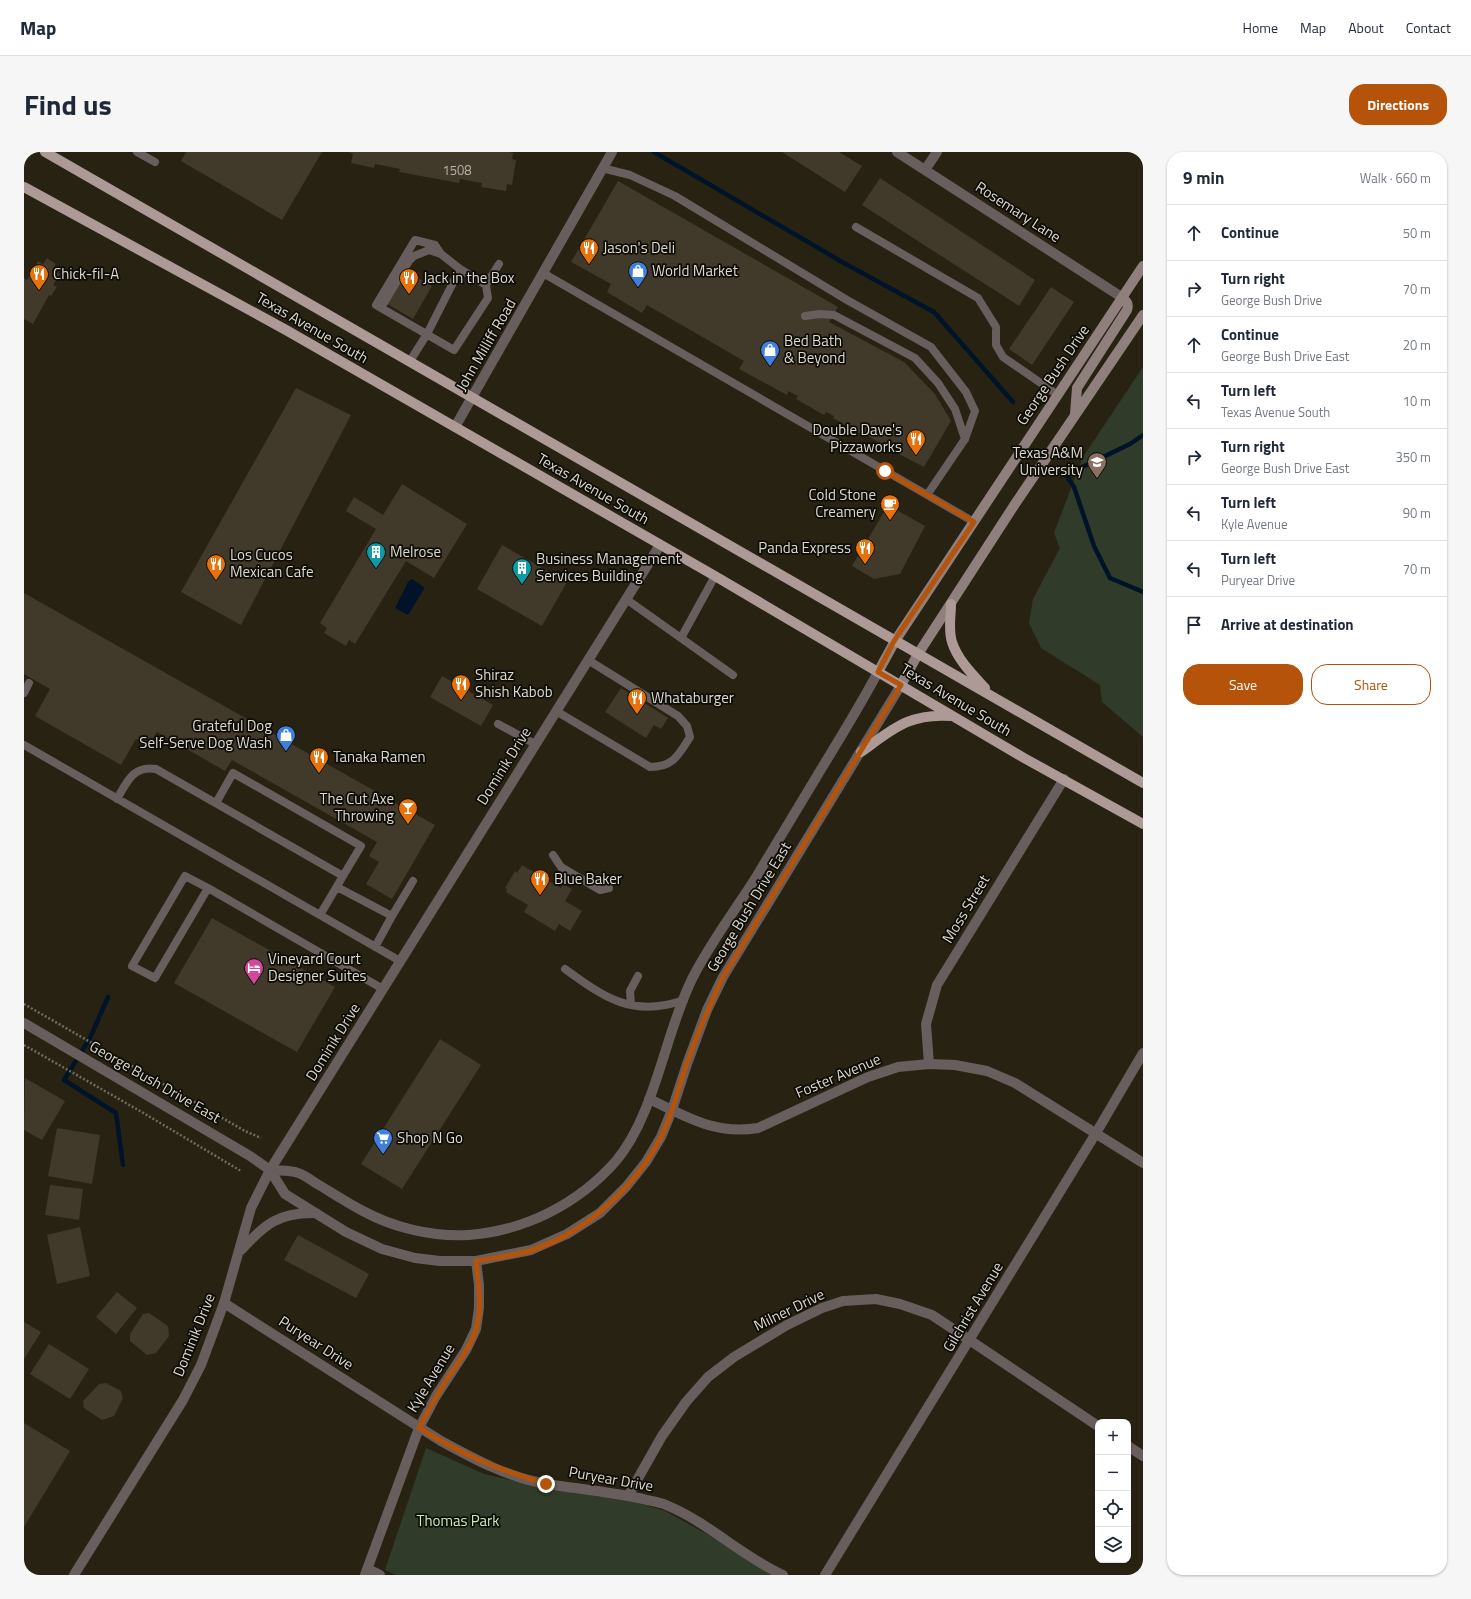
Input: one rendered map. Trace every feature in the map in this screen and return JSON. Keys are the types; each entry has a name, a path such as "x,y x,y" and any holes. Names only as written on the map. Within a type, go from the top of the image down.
{"main road":[{"name":"Texas Avenue South","path":"45,152 473,397 894,641 991,694 1143,783"},
{"name":"Texas Avenue South","path":"24,187 286,330 715,576 953,716 1143,824"},
{"name":"George Bush Drive","path":"894,641 1143,266"},
{"path":"1075,416 1077,388 1127,310 1127,301 1123,298"},
{"path":"918,654 1143,315"},
{"path":"951,604 950,630 952,643 968,669 991,694"},
{"name":"George Bush Drive East","path":"878,672 894,641"},
{"name":"George Bush Drive East","path":"901,685 918,654"},
{"path":"861,752 893,729 910,720 936,715 953,716"}],"street":[{"name":"Rosemary Lane","path":"897,152 1123,298"},
{"path":"925,170 937,152"},
{"name":"John Milliff Road","path":"456,428 607,160"},
{"name":"Dominik Drive","path":"74,1575 183,1400 202,1365 224,1303 251,1208 270,1170 660,545"},
{"name":"George Bush Drive East","path":"270,1170 297,1172 366,1213 413,1230 449,1235 467,1235 511,1228 542,1217 569,1202 592,1185 617,1159 633,1133 649,1099 666,1046 692,980 716,937 754,881 878,672"},
{"name":"George Bush Drive East","path":"24,1023 250,1156 270,1170 285,1194 346,1232 382,1249 399,1254 440,1261 476,1261 531,1250 567,1234 600,1213 626,1187 646,1162 661,1137 707,1010 723,977 901,685"},
{"name":"Moss Street","path":"929,1064 926,1024 937,985 1064,779"},
{"name":"Gilchrist Avenue","path":"825,1575 970,1340 1143,1053"},
{"name":"Foster Avenue","path":"649,1099 720,1129 740,1131 758,1128 868,1077 898,1067 929,1064 955,1065 987,1071 1014,1083 1143,1163"},
{"path":"239,1251 261,1229 283,1216 301,1213 316,1213"},
{"name":"Kyle Avenue","path":"366,1572 419,1428 436,1396 466,1350 476,1329 479,1308 479,1285 476,1261"},
{"name":"Milner Drive","path":"628,1496 662,1436 686,1402 708,1377 734,1357 786,1324 822,1308 843,1301 876,1299 900,1304 932,1315 1095,1424"},
{"name":"Puryear Drive","path":"224,1303 419,1428 474,1459 505,1472 546,1484 589,1489 666,1504 700,1523 764,1567 783,1575"},
{"path":"1131,1448 1143,1456"},
{"path":"366,1572 380,1575"}],"lane":[{"path":"138,152 155,162"},
{"path":"607,160 630,175 675,196 847,300 931,347 966,392 975,411 965,439 927,495"},
{"path":"856,227 978,298 996,328 996,345 1003,357 1058,395"},
{"path":"486,286 460,269 441,254 434,245 415,240 376,305 454,350 488,298 486,286 499,264"},
{"path":"381,308 414,256 429,250 441,254"},
{"path":"410,361 427,334 460,269"},
{"path":"543,273 974,522"},
{"path":"805,316 820,314 834,315 915,358 938,383 955,409 965,439"},
{"path":"680,638 715,576"},
{"path":"626,599 733,675"},
{"path":"556,711 650,767 661,766 675,760 690,737 687,726 678,716 588,660"},
{"path":"24,693 29,683"},
{"path":"498,724 535,744"},
{"path":"24,745 400,961"},
{"path":"117,799 131,775 147,767 156,769 343,876"},
{"path":"216,803 233,773 361,846 320,915"},
{"path":"553,855 561,867 600,890 609,888"},
{"path":"208,888 155,978 132,966 185,876 208,888 383,989"},
{"path":"375,947 413,882"},
{"path":"337,887 392,916"},
{"path":"565,969 600,994 631,1005 647,1008 668,1006 684,1000"},
{"path":"631,1005 630,991 638,976"}],"path":[{"path":"24,1004 245,1131 261,1138"},
{"path":"24,1045 93,1083 241,1171"}],"green space":[{"path":"1143,367 1143,737 1102,702 1100,685 1041,648 1029,623 1033,599 1060,548 1054,533 1083,457"},
{"name":"Thomas Park","path":"426,1448 484,1474 554,1490 619,1497 665,1511 781,1575 396,1575 385,1570"}],"water":[{"path":"412,579 424,587 424,589 408,615 395,608 408,582"}],"building":[{"path":"186,152 322,152 282,220 181,161"},
{"path":"348,152 509,152 513,153 512,159 516,160 512,185 507,184 506,191 481,187 482,183 460,179 459,183 399,172 400,169 375,164 374,168 351,163 353,154"},
{"path":"782,152 839,152 862,166 845,192"},
{"path":"880,178 1035,280 1019,306 862,205"},
{"path":"618,181 838,307 829,322 904,362 935,394 951,421 924,467 891,450 862,432 861,434 833,418 834,416 826,412 824,415 796,399 798,396 788,391 787,395 739,369 744,361 647,305 642,313 607,292 611,284 571,262"},
{"name":"Chick-fil-A","path":"47,258 56,264 52,270 60,274 53,285 57,287 51,296 49,295 33,324 24,319 24,278 27,280 38,261 43,264"},
{"name":"Jack in the Box","path":"405,271 432,286 413,319 386,303"},
{"path":"1051,287 1074,302 1032,365 1009,349"},
{"path":"296,388 351,415 241,625 181,592"},
{"name":"Melrose","path":"402,484 467,524 434,578 406,561 355,644 349,640 346,646 324,633 327,628 320,623 376,529 346,511 354,497 383,515"},
{"path":"888,505 925,526 900,574 874,579 852,566"},
{"name":"Business Management Services Building","path":"502,545 567,582 542,626 477,589"},
{"path":"24,593 435,825 392,899 366,884 379,862 369,856 377,842 232,760 225,771 157,732 149,746 136,739 121,765 35,716 50,689 24,674"},
{"name":"Shiraz Shish Kabob","path":"442,676 493,705 481,726 430,697"},
{"name":"Whataburger","path":"621,688 668,718 661,729 654,725 646,738 605,712"},
{"name":"Blue Baker","path":"522,865 561,888 563,884 572,889 565,901 582,911 570,931 559,924 555,931 524,912 528,905 506,892 507,889 505,888 515,871 517,873"},
{"name":"Vineyard Court Designer Suites","path":"212,918 335,987 297,1052 174,983"},
{"path":"440,1039 481,1065 402,1189 361,1164"},
{"path":"25,1078 65,1101 42,1140 24,1130"},
{"path":"57,1128 100,1135 92,1184 48,1176"},
{"path":"50,1185 83,1189 79,1220 45,1215"},
{"path":"80,1227 90,1276 57,1284 47,1235"},
{"path":"298,1235 369,1274 356,1298 284,1260"},
{"path":"117,1292 137,1308 116,1334 96,1317"},
{"path":"149,1313 168,1326 169,1336 156,1353 147,1355 130,1341 130,1334 143,1314"},
{"path":"24,1322 41,1332 24,1359"},
{"path":"49,1344 89,1369 70,1399 30,1374"},
{"path":"106,1383 121,1391 123,1398 114,1416 102,1420 84,1408 83,1401 99,1384"},
{"path":"24,1423 70,1451 24,1527"}],"waterway":[{"path":"654,152 842,262 934,312 1013,402"},
{"path":"1143,435 1130,444 1066,475 1074,487 1094,546 1110,578 1143,592"},
{"path":"108,997 90,1038 64,1080 116,1113 123,1165"}],"place":[{"name":"Jason's Deli","path":"589,265"},
{"name":"World Market","path":"638,288"},
{"name":"Chick-fil-A","path":"39,291"},
{"name":"Jack in the Box","path":"409,295"},
{"name":"Bed Bath & Beyond","path":"770,367"},
{"name":"Double Dave's Pizzaworks","path":"916,456"},
{"name":"Texas A&M University","path":"1097,479"},
{"name":"Cold Stone Creamery","path":"890,521"},
{"name":"Panda Express","path":"865,565"},
{"name":"Melrose","path":"376,569"},
{"name":"Los Cucos Mexican Cafe","path":"216,581"},
{"name":"Business Management Services Building","path":"522,585"},
{"name":"Shiraz Shish Kabob","path":"461,701"},
{"name":"Whataburger","path":"637,715"},
{"name":"Grateful Dog Self-Serve Dog Wash","path":"286,752"},
{"name":"Tanaka Ramen","path":"319,774"},
{"name":"The Cut Axe Throwing","path":"408,825"},
{"name":"Blue Baker","path":"540,896"},
{"name":"Vineyard Court Designer Suites","path":"254,985"},
{"name":"Shop N Go","path":"383,1155"}],"route":[{"path":"546,1484 505,1472 474,1459 419,1428 436,1396 466,1350 476,1329 479,1308 479,1285 476,1261 518,1254 531,1250 567,1234 600,1213 626,1187 646,1162 661,1137 707,1010 723,977 832,801 901,685 878,672 894,641 974,522 885,471"}]}
